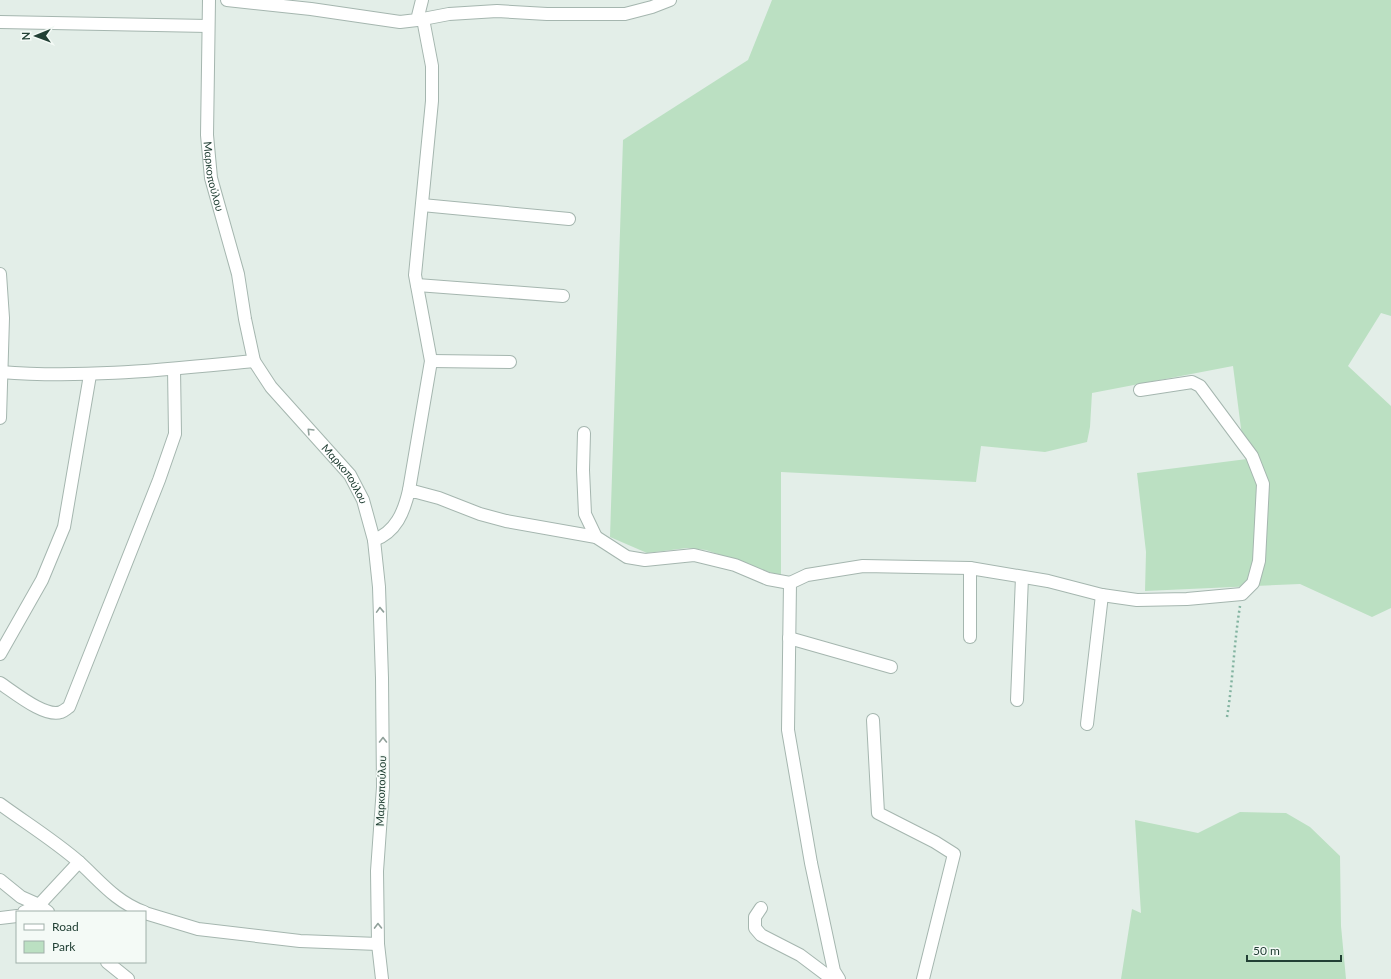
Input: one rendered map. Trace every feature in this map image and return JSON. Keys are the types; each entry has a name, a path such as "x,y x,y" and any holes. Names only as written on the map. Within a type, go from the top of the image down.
{"street":[{"name":"Μαρκοπούλου","path":"209,0 207,135 211,178 238,274 244,319 254,361 276,393 350,475 362,500 374,540 379,587 382,678 383,787 377,871 378,944 382,979"},
{"path":"228,0 311,9 400,22 420,20 498,5 547,14 625,14 652,7 670,0"},
{"path":"374,540 383,537 396,526 406,502 431,361 415,275 432,101 432,66 420,20 422,0"},
{"path":"0,22 208,26"},
{"path":"422,205 569,219"},
{"path":"0,274 3,318 0,418"},
{"path":"417,285 562,296"},
{"path":"1,372 46,375 90,375 254,361"},
{"path":"431,361 510,362"},
{"path":"0,683 35,706 50,712 61,712 69,707 159,480 175,434 174,369"},
{"path":"0,654 42,580 64,527 90,375"},
{"path":"409,490 439,498 480,514 506,521 596,537 627,557 645,560 694,555 735,565 768,579 790,583 807,575 863,566 970,568 1048,581 1102,595 1137,600 1242,594 1253,583 1259,561 1262,484 1252,456 1200,386 1192,382 1140,390"},
{"path":"584,433 583,470 585,514 596,537"},
{"path":"970,568 970,637"},
{"path":"1017,700 1022,577"},
{"path":"790,583 788,730 811,863 834,970 839,979"},
{"path":"1086,724 1102,595"},
{"path":"789,638 891,667"},
{"path":"873,720 878,813 935,842 954,854 923,979"},
{"path":"0,804 79,862 105,888 131,908 141,911"},
{"path":"29,911 43,908 79,862"},
{"path":"0,880 21,897 43,908"},
{"path":"761,908 755,918 755,928 761,935 800,955 832,979"},
{"path":"146,913 198,929 300,941 378,944"},
{"path":"0,918 16,916"},
{"path":"108,963 128,979"}],"path":[{"path":"1227,717 1233,680 1236,631 1242,594"}],"green space":[{"path":"772,0 1391,0 1391,316 1381,313 1348,366 1391,406 1391,608 1372,617 1300,584 1145,591 1146,552 1137,473 1247,459 1243,444 1233,366 1092,393 1090,427 1087,442 1045,452 981,446 976,482 781,472 781,576 706,550 687,548 647,553 610,537 623,140 748,60"},
{"path":"1240,812 1286,813 1310,827 1340,856 1341,926 1346,979 1121,979 1132,909 1141,913 1135,820 1198,833"}]}
